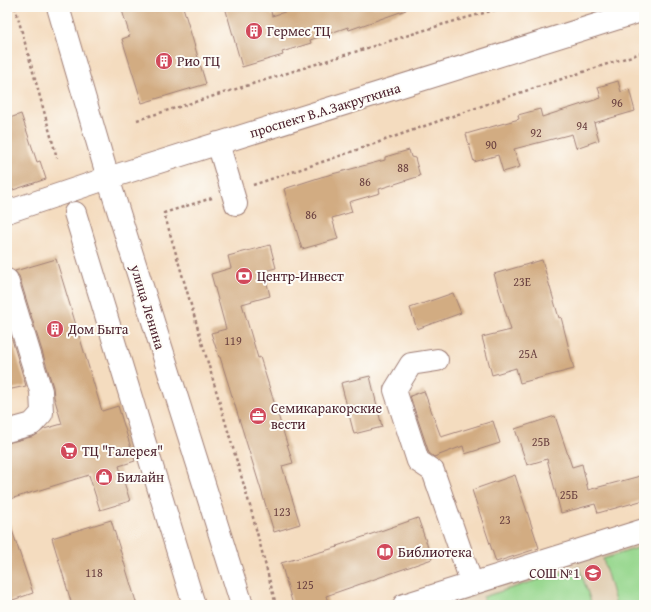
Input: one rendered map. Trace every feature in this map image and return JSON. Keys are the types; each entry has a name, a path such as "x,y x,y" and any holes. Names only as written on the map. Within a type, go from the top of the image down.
{"street":[{"name":"улица Ленина","path":"58,7 108,178 242,605"},
{"name":"проспект В.А.Закруткина","path":"7,212 218,143 644,10"},
{"path":"218,143 234,198"},
{"path":"76,213 194,605"},
{"path":"7,280 41,391 42,413 32,424 7,431"},
{"path":"437,360 411,364 395,390 418,461 433,471 472,584"},
{"path":"404,605 644,530"}],"path":[{"path":"15,7 58,158"},
{"path":"138,120 441,25 505,7"},
{"path":"276,605 250,506 164,213 234,198 331,159 507,97 644,52"}],"shaded area":[{"name":"СОШ №1","path":"644,540 644,605 439,605"}],"green space":[{"path":"644,546 644,605 616,605 603,559"},
{"path":"579,567 592,605 486,605 483,597"}],"building":[{"name":"Рио ТЦ","path":"121,7 183,7 206,84 142,103 122,39 130,36"},
{"path":"225,7 270,7 272,16 300,7 406,7 406,10 349,30 348,27 310,40 311,43 282,52 283,55 242,67"},
{"path":"618,81 621,92 629,89 635,111 594,123 599,140 576,148 572,134 514,149 520,167 503,172 498,155 474,162 466,134 519,119 518,115 540,109 542,117 601,98 598,87"},
{"path":"21,114 37,162 40,161 46,179 7,192 7,119"},
{"path":"409,150 411,157 415,158 420,176 379,189 380,193 349,202 352,212 332,218 338,239 302,249 284,189 321,177 385,160 385,157"},
{"path":"270,245 276,268 264,271 270,296 242,304 258,358 260,357 293,463 282,466 300,524 274,532 220,357 211,333 226,329 211,274 231,268 228,256"},
{"path":"56,259 102,411 118,406 135,461 119,466 130,501 100,510 89,475 7,500 7,443 35,436 44,429 62,424 54,397 53,387 19,276 15,271"},
{"path":"542,260 559,318 561,317 574,369 520,383 516,368 492,375 482,337 511,330 494,274"},
{"path":"453,293 461,313 417,329 410,308"},
{"path":"7,323 26,386 7,390"},
{"path":"370,376 382,427 354,434 341,383"},
{"path":"424,391 441,437 493,421 500,443 465,454 463,446 434,457 429,453 410,396"},
{"path":"555,416 572,467 582,464 588,490 644,475 644,500 598,513 595,504 561,513 547,459 527,465 515,429"},
{"path":"515,475 539,548 496,562 472,490"},
{"path":"418,518 432,559 326,596 329,605 293,605 281,563 338,547 337,546"},
{"path":"111,520 137,605 72,605 52,538"},
{"path":"7,524 10,524 33,593 7,602"}],"place":[{"name":"Гермес ТЦ","path":"254,31"},
{"name":"Рио ТЦ","path":"164,61"},
{"name":"Центр-Инвест","path":"244,276"},
{"name":"Дом Быта","path":"55,329"},
{"name":"Семикаракорские вести","path":"258,416"},
{"name":"ТЦ \"Галерея\"","path":"69,451"},
{"name":"Билайн","path":"104,477"},
{"name":"Библиотека","path":"385,552"},
{"name":"СОШ №1","path":"593,573"}]}
